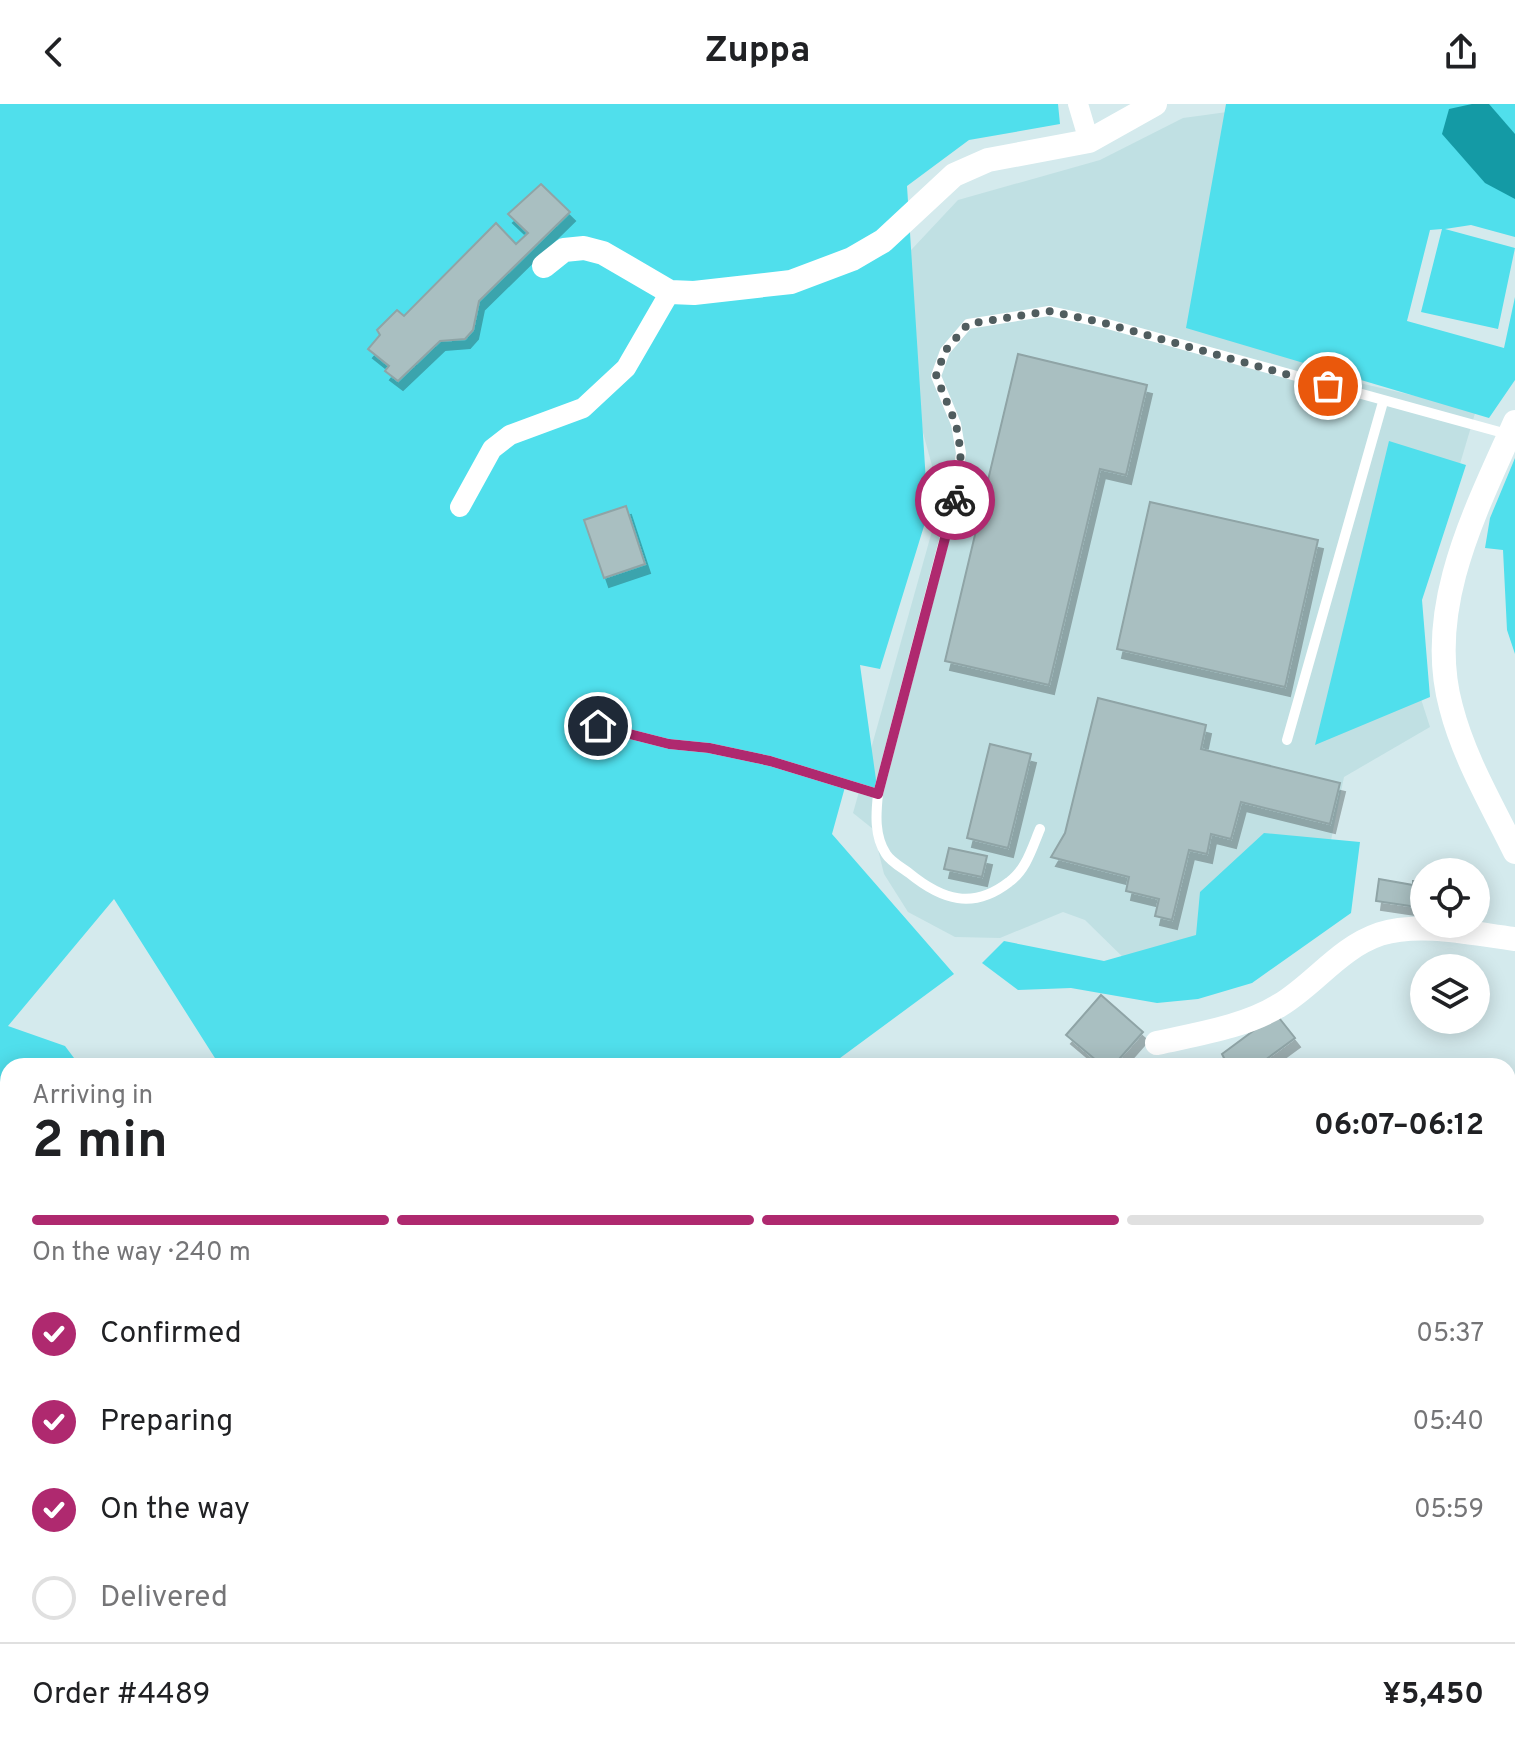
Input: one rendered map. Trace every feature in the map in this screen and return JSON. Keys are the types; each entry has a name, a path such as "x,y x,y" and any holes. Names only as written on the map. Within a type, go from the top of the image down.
{"street":[{"path":"1078,104 1089,141"},
{"path":"544,266 564,250 584,248 603,253 670,292 694,293 791,282 852,259 883,241 954,175 988,160 1089,141 1155,104"},
{"path":"460,507 492,449 510,435 583,408 626,368 670,292"},
{"path":"1512,428 1457,557 1444,638 1450,705 1462,742 1515,852"},
{"path":"1157,1043 1221,1028 1280,1006 1346,950 1381,934 1412,929 1515,939"}],"lane":[{"path":"1040,829 1025,865 1010,882 983,896 958,900 927,888 886,854 875,822 878,794 954,502 961,453 956,424 936,376 945,351 968,324 1049,311 1104,323 1383,402 1512,428"},
{"path":"1287,740 1383,402"},
{"path":"598,726 669,744 709,748 770,761 878,794"}],"shaded area":[{"path":"0,104 1058,104 1060,124 969,140 907,186 928,513 880,669 860,665 878,794 845,787 832,834 954,974 840,1058 215,1058 114,899 8,1026 65,1046 74,1058 0,1058"},
{"path":"1226,104 1515,104 1515,237 1471,225 1445,229 1515,248 1498,329 1421,312 1442,229 1430,230 1407,321 1504,348 1515,297 1515,380 1489,418 1186,328"},
{"path":"1489,104 1515,134 1515,199 1485,183 1442,134 1449,109"},
{"path":"1242,110 1369,232 1338,378 1476,410 1416,612 1421,699 1430,727 1344,777 1328,855 1195,978 1134,968 1085,920 1063,912 1000,938 955,937 908,912 884,874 873,829 853,813 941,499 882,281 958,200 1100,160 1183,118"},
{"path":"1389,441 1466,465 1422,600 1430,697 1315,745"},
{"path":"1515,458 1515,654 1507,630 1503,550 1485,548 1490,518"},
{"path":"1264,833 1360,842 1351,913 1252,983 1198,999 1157,1003 1071,988 1018,990 982,963 1004,941 1104,961 1196,935 1200,892"}],"building":[{"path":"541,184 570,212 479,301 473,330 465,339 440,341 398,381 385,371 389,366 368,349 380,335 377,330 397,310 404,316 496,223 516,244 528,233 508,214"},
{"path":"1018,354 1147,385 1126,475 1100,469 1049,685 945,661"},
{"path":"1150,502 1318,540 1285,687 1117,649"},
{"path":"626,506 645,564 604,578 584,520"},
{"path":"1098,698 1206,725 1201,749 1340,783 1330,824 1241,802 1231,839 1211,834 1207,854 1189,850 1172,920 1155,916 1159,899 1126,891 1129,877 1051,857 1065,833"},
{"path":"990,744 1031,754 1008,848 967,838"},
{"path":"949,848 987,856 982,877 944,869"},
{"path":"1379,879 1410,884 1410,906 1376,901"},
{"path":"1101,995 1143,1032 1120,1058 1093,1058 1066,1035"},
{"path":"1276,1014 1295,1038 1268,1058 1224,1058 1222,1054"}],"way so far":[{"path":"955,500 961,453 956,424 936,376 945,351 968,324 1049,311 1104,323 1328,386"}],"route":[{"path":"598,726 669,744 709,748 770,761 878,794 955,500"}]}
